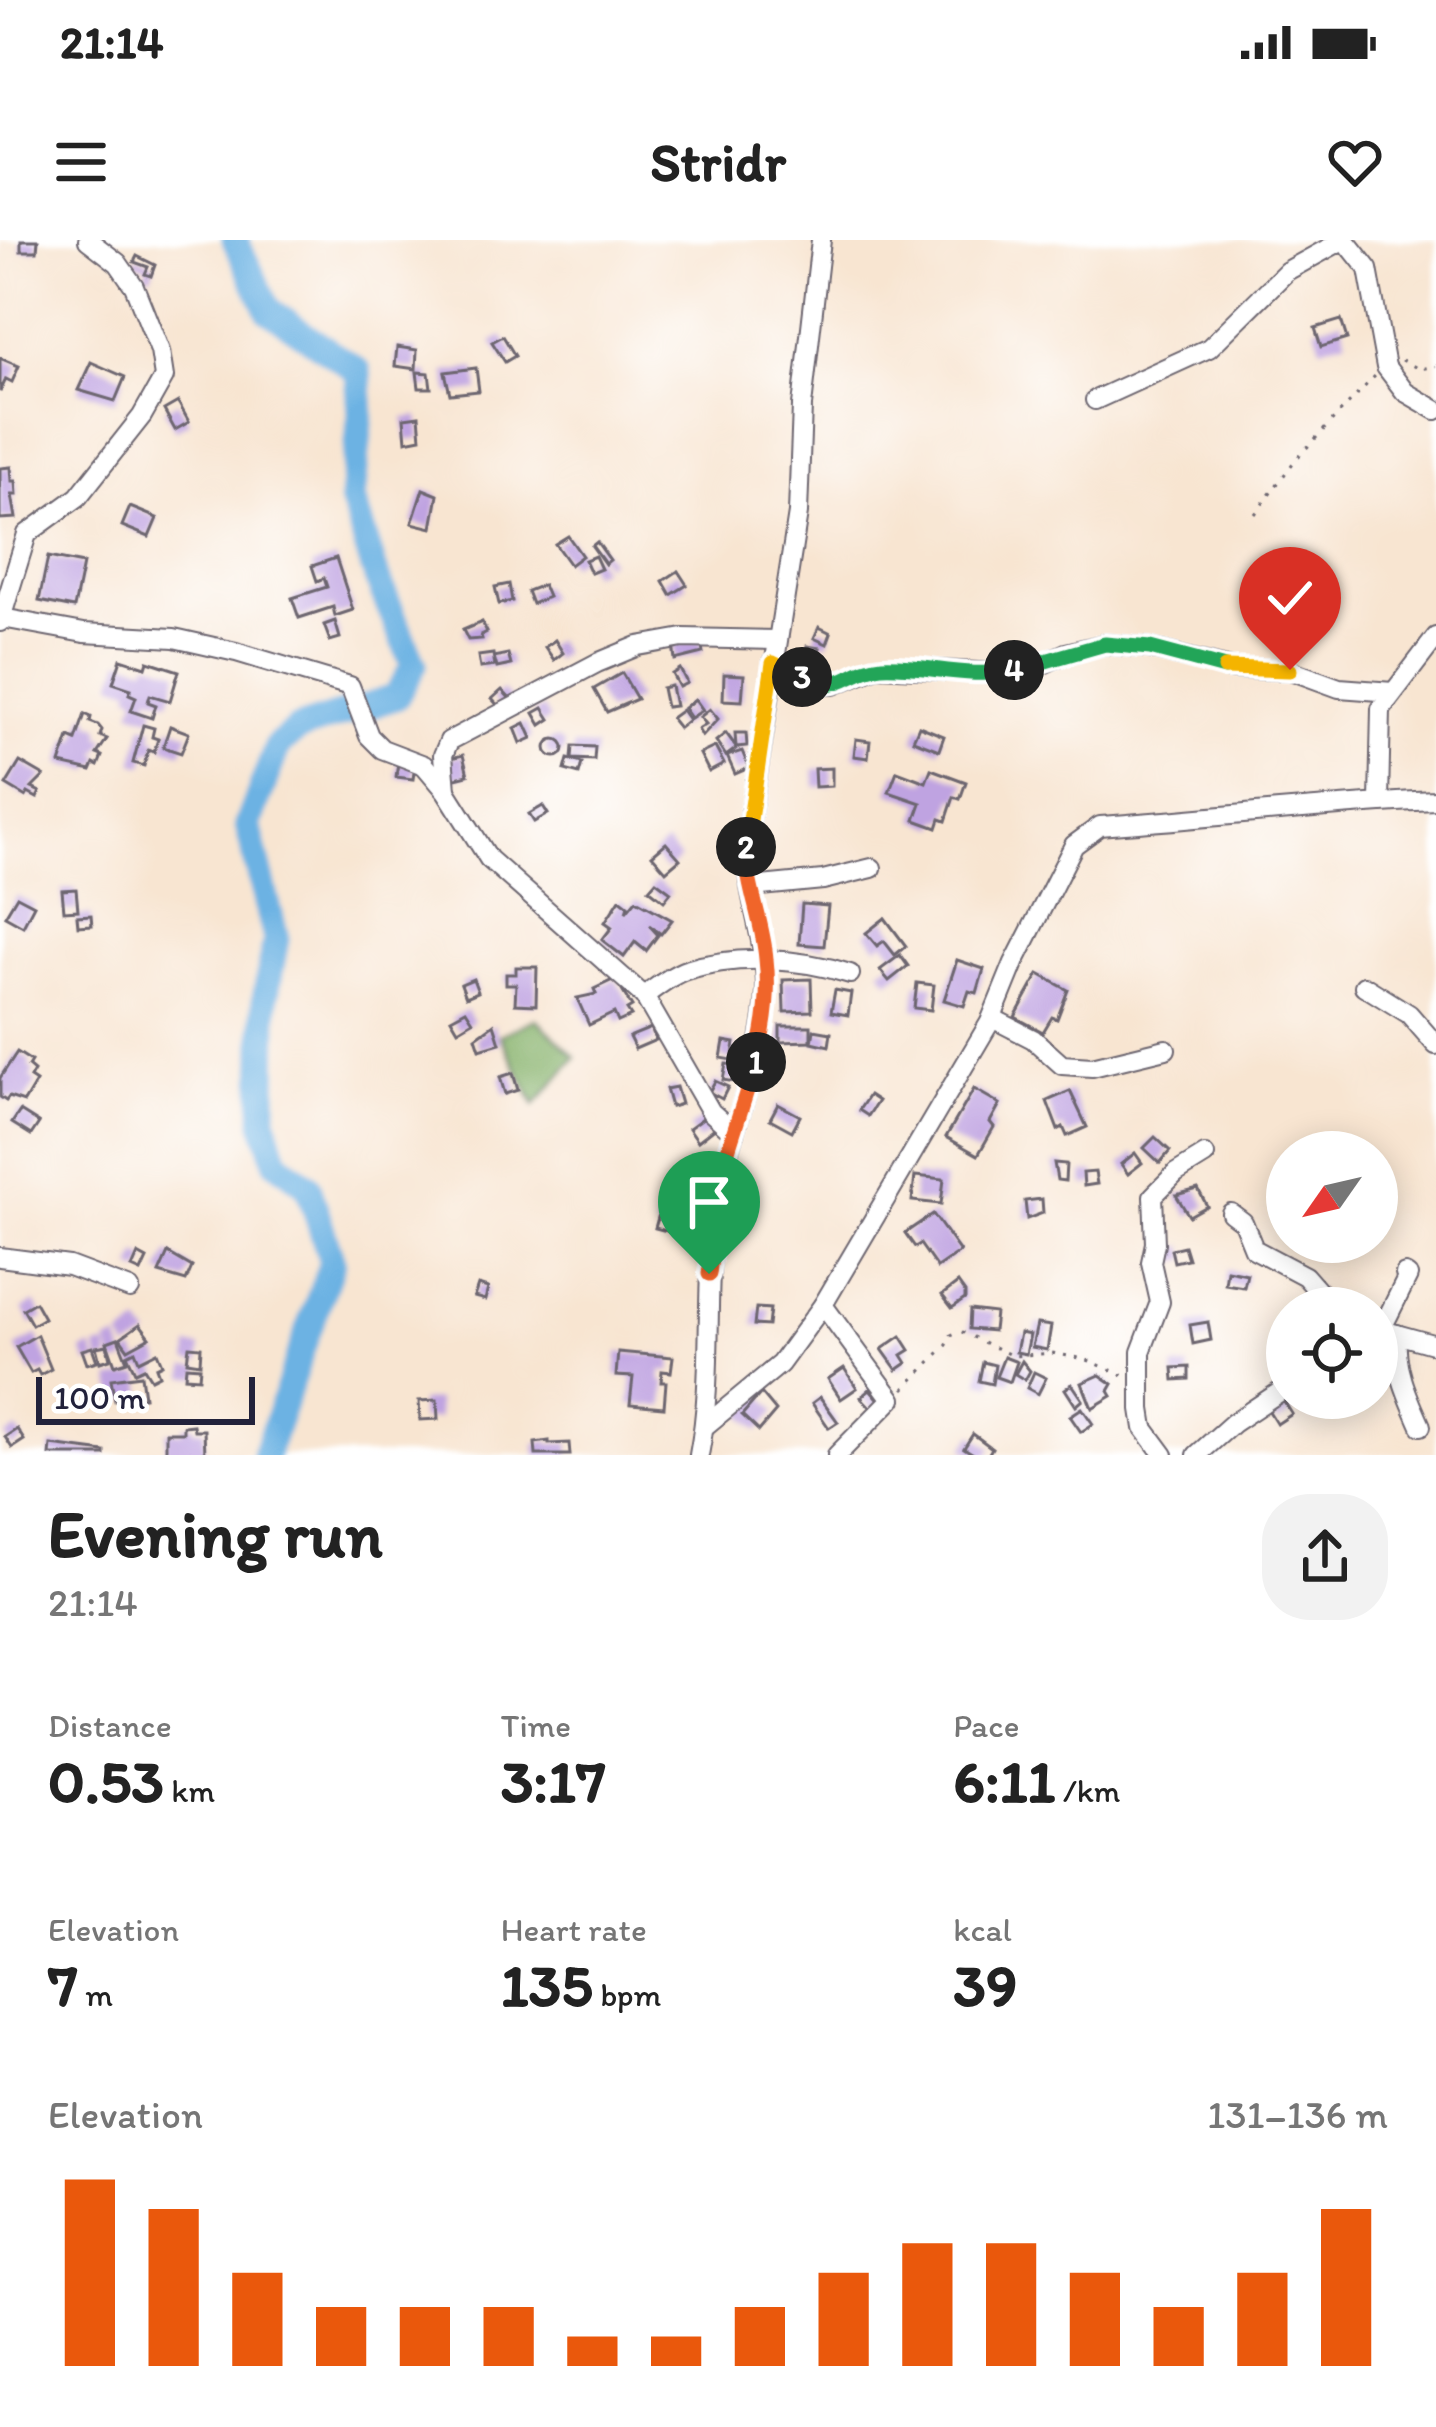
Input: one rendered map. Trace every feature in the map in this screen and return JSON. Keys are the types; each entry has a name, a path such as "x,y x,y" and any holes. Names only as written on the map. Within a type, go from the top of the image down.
{"street":[{"path":"88,240 118,262 134,286 160,351 164,377 142,416 78,497 27,534 1,620 84,633 174,638 350,686 369,736 382,749 424,765 489,859 644,996 710,1112 732,1131"},
{"path":"699,1455 705,1426 711,1239 732,1131 763,1037 766,959 746,845 798,514 802,406 821,240"},
{"path":"1095,400 1209,348 1287,271 1344,240 1368,269 1385,359 1406,392 1436,410"},
{"path":"1379,802 1381,709 1436,637"},
{"path":"446,791 443,754 449,741 596,663 662,640 777,640"},
{"path":"773,663 814,683 833,686 877,667 999,673 1105,644 1150,648 1234,670 1290,670 1339,688 1394,692"},
{"path":"705,1426 781,1364 823,1305 992,1018 1048,893 1074,845 1086,833 1100,826 1290,807 1436,800"},
{"path":"751,887 823,880 872,868"},
{"path":"644,996 684,970 766,959 850,974"},
{"path":"1364,986 1409,1014 1436,1045"},
{"path":"992,1018 1033,1040 1061,1065 1092,1067 1166,1048"},
{"path":"1164,1455 1144,1428 1140,1385 1141,1352 1160,1302 1151,1262 1153,1196 1204,1155"},
{"path":"1232,1213 1243,1222 1254,1249 1305,1276 1315,1287"},
{"path":"0,1257 69,1266 130,1288"},
{"path":"1398,1300 1405,1274"},
{"path":"823,1305 892,1399 836,1455"},
{"path":"1398,1335 1436,1345"},
{"path":"1398,1365 1420,1426"},
{"path":"1197,1455 1266,1401"}],"path":[{"path":"1255,514 1295,459 1385,359 1419,370 1436,366"},
{"path":"892,1399 960,1331 1013,1356 1052,1353 1085,1359 1140,1385"}],"green space":[{"path":"536,1019 576,1057 535,1105 500,1035"}],"building":[{"path":"21,240 38,240 37,251 21,251"},
{"path":"137,256 155,265 151,276 145,274 148,267 134,262"},
{"path":"1341,320 1347,339 1321,347 1315,328"},
{"path":"503,336 515,356 505,362 492,342"},
{"path":"397,347 417,350 416,369 395,366"},
{"path":"0,358 19,366 12,382 6,379 0,392"},
{"path":"91,362 125,377 115,401 78,390"},
{"path":"476,368 479,391 450,394 445,372"},
{"path":"417,372 429,373 431,388 419,388"},
{"path":"178,402 189,422 175,430 164,410"},
{"path":"419,416 421,438 406,441 404,418"},
{"path":"11,467 12,481 16,481 17,495 12,495 16,518 0,519 0,468"},
{"path":"423,489 438,495 432,528 412,523"},
{"path":"130,507 157,518 149,537 122,526"},
{"path":"568,536 582,556 570,565 555,544"},
{"path":"597,542 610,560 605,564 592,546"},
{"path":"595,556 601,569 591,573 585,560"},
{"path":"48,557 83,564 74,608 39,601"},
{"path":"336,558 353,610 335,616 333,607 299,618 292,598 327,587 324,578 317,581 312,566"},
{"path":"678,571 687,585 671,595 663,581"},
{"path":"509,584 512,601 499,604 495,587"},
{"path":"543,585 548,597 532,604 527,591"},
{"path":"335,621 340,638 330,641 324,625"},
{"path":"482,622 487,632 482,639 468,640 463,630"},
{"path":"819,627 831,633 827,644 814,638"},
{"path":"555,640 563,653 554,660 545,647"},
{"path":"701,641 703,653 675,660 673,644"},
{"path":"807,646 820,648 817,659 805,656"},
{"path":"493,654 495,666 480,668 478,656"},
{"path":"508,654 511,665 497,668 494,657"},
{"path":"121,659 179,671 170,701 150,695 148,702 156,705 152,718 131,711 136,697 129,694 131,689 113,683"},
{"path":"680,669 687,683 679,687 672,674"},
{"path":"622,673 637,699 607,712 594,689"},
{"path":"724,674 744,675 742,701 723,700"},
{"path":"671,686 675,706 666,707 662,688"},
{"path":"502,690 511,700 501,709 492,699"},
{"path":"695,699 703,710 691,718 684,708"},
{"path":"543,708 550,719 541,725 534,713"},
{"path":"710,709 718,719 702,736 698,729 706,724 700,717"},
{"path":"682,710 689,720 679,728 671,718"},
{"path":"85,714 107,739 97,754 102,756 98,766 94,764 91,771 60,764 69,737 76,740"},
{"path":"525,723 532,738 521,743 515,728"},
{"path":"143,725 154,728 152,737 158,739 154,752 148,750 144,766 133,763"},
{"path":"170,726 189,733 181,753 163,747"},
{"path":"919,726 944,736 939,750 913,740"},
{"path":"726,733 737,748 726,756 716,741"},
{"path":"735,733 746,733 747,746 736,747"},
{"path":"555,739 564,748 555,757 546,748"},
{"path":"856,739 870,741 868,758 854,756"},
{"path":"573,746 595,747 594,760 572,759"},
{"path":"715,747 724,764 709,772 700,754"},
{"path":"742,751 749,768 735,774 727,756"},
{"path":"463,755 468,775 452,779 447,759"},
{"path":"568,759 582,763 579,774 565,770"},
{"path":"20,762 44,776 32,788 40,792 37,798 6,785"},
{"path":"398,763 415,765 413,779 396,777"},
{"path":"832,768 832,786 815,787 814,769"},
{"path":"931,769 966,782 960,799 954,797 946,821 940,819 937,828 915,820 921,803 889,792 897,771 926,782"},
{"path":"543,806 548,814 534,822 529,814"},
{"path":"666,843 680,859 666,871 652,855"},
{"path":"656,881 671,892 664,901 649,889"},
{"path":"76,889 78,910 64,911 62,890"},
{"path":"17,896 34,905 23,926 5,916"},
{"path":"620,899 628,905 626,912 636,900 672,920 661,934 649,925 658,935 646,951 635,942 624,957 602,940 612,927 605,922"},
{"path":"802,904 828,906 824,946 799,944"},
{"path":"91,915 92,925 78,926 77,916"},
{"path":"885,918 906,946 895,955 884,941 877,946 866,933"},
{"path":"900,955 908,966 889,981 880,970"},
{"path":"957,960 984,969 977,993 969,991 964,1006 944,1000"},
{"path":"516,967 537,967 536,1005 515,1004 516,984 506,984 506,974 516,974"},
{"path":"1039,974 1068,990 1057,1019 1052,1017 1043,1032 1015,1017"},
{"path":"473,979 478,992 466,997 461,984"},
{"path":"615,979 632,1007 627,1010 631,1016 618,1022 614,1013 589,1025 577,998 596,994 594,989"},
{"path":"811,979 812,1011 784,1012 783,980"},
{"path":"917,983 934,985 931,1010 914,1008"},
{"path":"835,990 851,993 848,1015 831,1012"},
{"path":"466,1010 473,1021 458,1030 451,1018"},
{"path":"494,1024 500,1043 480,1049 476,1037"},
{"path":"780,1026 811,1026 811,1041 780,1042"},
{"path":"651,1028 656,1040 635,1049 629,1037"},
{"path":"814,1030 831,1033 829,1046 812,1042"},
{"path":"724,1041 735,1043 732,1060 721,1058"},
{"path":"17,1052 31,1061 30,1078 36,1082 24,1102 0,1097 0,1078"},
{"path":"726,1064 737,1065 734,1082 723,1080"},
{"path":"513,1073 518,1090 505,1094 500,1077"},
{"path":"715,1081 728,1087 722,1099 709,1092"},
{"path":"676,1087 681,1104 671,1107 666,1089"},
{"path":"974,1089 1000,1104 990,1122 994,1127 978,1155 946,1137"},
{"path":"1070,1091 1087,1127 1067,1136 1063,1127 1058,1130 1047,1101"},
{"path":"869,1095 878,1101 868,1116 859,1110"},
{"path":"778,1104 800,1116 792,1131 770,1119"},
{"path":"20,1111 39,1123 31,1135 12,1123"},
{"path":"707,1115 716,1127 698,1141 689,1128"},
{"path":"1155,1137 1170,1151 1160,1163 1144,1148"},
{"path":"1135,1153 1142,1163 1128,1174 1121,1164"},
{"path":"1054,1163 1066,1164 1065,1181 1057,1180"},
{"path":"1095,1172 1097,1184 1084,1186 1083,1173"},
{"path":"915,1176 944,1179 941,1204 912,1201"},
{"path":"1198,1189 1207,1206 1189,1216 1176,1195"},
{"path":"1042,1199 1043,1213 1027,1219 1025,1201"},
{"path":"659,1214 678,1220 674,1233 655,1228"},
{"path":"933,1214 960,1252 937,1268 920,1244 915,1247 905,1233"},
{"path":"1184,1246 1188,1259 1174,1262 1171,1249"},
{"path":"168,1253 192,1267 186,1281 159,1273"},
{"path":"138,1254 147,1259 141,1272 132,1268"},
{"path":"1227,1270 1247,1274 1244,1287 1225,1284"},
{"path":"958,1283 965,1299 952,1308 942,1295"},
{"path":"478,1285 488,1288 485,1300 474,1297"},
{"path":"35,1302 44,1318 32,1325 23,1309"},
{"path":"756,1308 770,1309 768,1326 754,1325"},
{"path":"970,1310 995,1313 993,1331 969,1329"},
{"path":"1208,1322 1211,1340 1193,1344 1190,1325"},
{"path":"140,1324 150,1337 128,1349 120,1338"},
{"path":"1037,1324 1051,1326 1047,1350 1032,1347"},
{"path":"1020,1333 1030,1335 1026,1354 1016,1352"},
{"path":"37,1335 51,1369 40,1375 37,1370 31,1373 16,1347"},
{"path":"901,1336 910,1350 902,1355 907,1363 897,1370 882,1349"},
{"path":"118,1338 127,1361 115,1365 107,1342"},
{"path":"107,1345 110,1359 100,1362 96,1347"},
{"path":"189,1346 201,1347 200,1363 187,1361"},
{"path":"92,1347 97,1361 87,1364 82,1350"},
{"path":"135,1351 139,1361 157,1352 162,1364 156,1367 159,1375 151,1379 144,1368 135,1372 127,1355"},
{"path":"618,1352 673,1357 671,1372 662,1371 664,1407 630,1404 633,1377 616,1376"},
{"path":"1004,1357 1017,1362 1010,1382 996,1377"},
{"path":"1022,1361 1030,1371 1025,1380 1015,1374"},
{"path":"983,1362 995,1365 992,1384 979,1381"},
{"path":"186,1366 200,1367 199,1378 185,1377"},
{"path":"1189,1367 1189,1379 1174,1380 1173,1368"},
{"path":"844,1368 857,1388 841,1399 828,1379"},
{"path":"1034,1372 1046,1378 1038,1394 1027,1388"},
{"path":"141,1375 144,1397 115,1401 111,1379"},
{"path":"1100,1375 1113,1384 1112,1396 1092,1408 1082,1383"},
{"path":"1072,1384 1083,1400 1076,1406 1065,1389"},
{"path":"870,1389 882,1403 873,1410 861,1397"},
{"path":"761,1393 776,1411 759,1431 742,1415"},
{"path":"820,1397 838,1422 829,1428 812,1403"},
{"path":"437,1400 438,1419 420,1420 419,1401"},
{"path":"1082,1408 1093,1424 1081,1432 1070,1416"},
{"path":"193,1425 194,1430 204,1430 205,1455 166,1455 166,1432 183,1432 183,1426"},
{"path":"17,1429 24,1440 12,1448 5,1437"},
{"path":"973,1434 992,1448 988,1455 975,1455 964,1448"},
{"path":"535,1443 569,1443 570,1455 536,1455"},
{"path":"51,1445 105,1452 105,1455 50,1455"}],"waterway":[{"path":"235,240 269,310 358,371 361,414 352,499 377,578 414,665 396,697 298,729 278,745 248,825 276,939 265,999 264,1120 276,1161 308,1186 332,1262 265,1455"}],"route":[{"path":"709,1274 722,1169 763,1037 766,959 746,845 773,663 814,683 833,686 877,667 999,673 1105,644 1150,648 1234,670 1290,670"}]}
